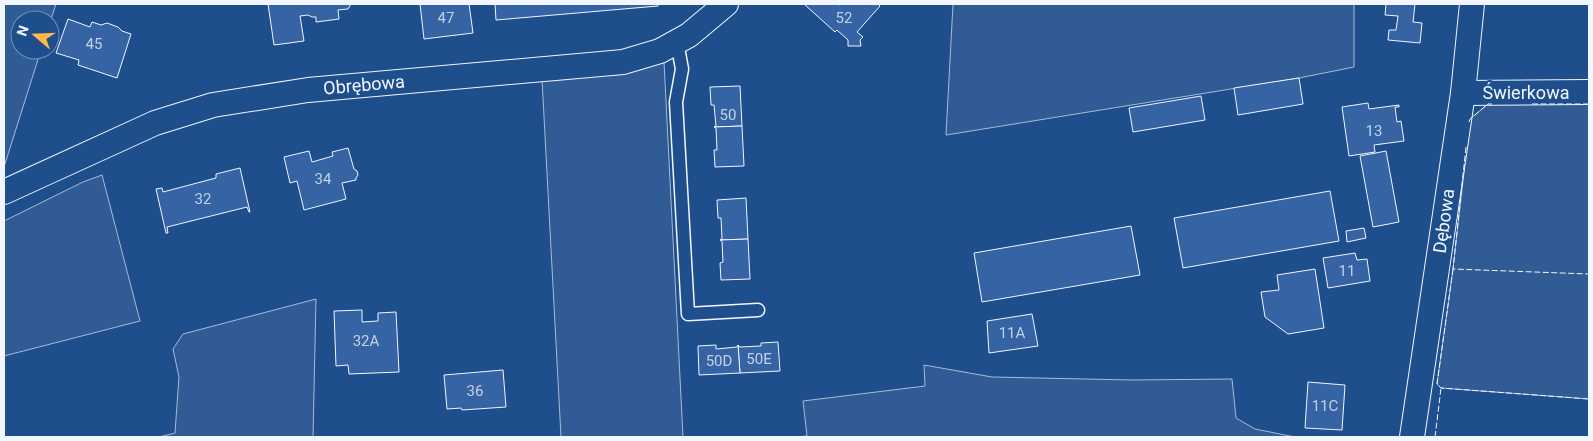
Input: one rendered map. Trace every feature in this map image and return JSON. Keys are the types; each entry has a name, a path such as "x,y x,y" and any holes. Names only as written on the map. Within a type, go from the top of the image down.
{"street":[{"name":"Obrębowa","path":"4,192 155,123 213,105 308,90 624,62 660,51 677,42 689,35 726,4"},
{"name":"Dębowa","path":"1412,437 1463,93 1472,4"},
{"name":"Świerkowa","path":"1463,93 1589,92"}],"lane":[{"path":"677,42 682,69 676,102 688,314 758,310"}],"shaded area":[{"path":"4,4 56,4 54,10 10,10 10,60 38,60 4,167"},
{"path":"953,4 1354,4 1354,67 1299,78 946,135"},
{"path":"664,62 683,437 561,437 542,79"},
{"path":"1488,104 1589,104 1589,399 1441,388 1437,384 1453,269 1470,119"},
{"path":"102,175 140,321 4,356 4,221 83,182"},
{"path":"316,299 313,437 159,437 175,433 179,377 173,349 183,334"},
{"path":"924,365 992,377 1132,380 1232,379 1236,418 1255,429 1295,437 795,437 807,436 803,401 925,386"}],"building":[{"path":"268,4 351,4 348,9 338,10 339,19 316,22 316,17 300,16 304,41 274,45"},
{"path":"420,4 469,4 473,33 424,39"},
{"path":"495,4 658,4 658,6 496,20"},
{"path":"804,4 878,4 880,6 857,32 863,37 860,40 861,46 848,46 848,40 837,30 835,32"},
{"path":"1386,4 1415,4 1413,22 1422,23 1420,43 1388,40 1389,30 1396,30 1398,16 1385,15"},
{"path":"68,19 90,27 92,22 101,25 107,23 131,34 117,78 78,65 79,60 60,54 60,42"},
{"path":"1299,78 1303,104 1238,115 1234,88"},
{"path":"740,86 742,126 714,127 716,126 714,105 711,105 710,87"},
{"path":"1201,96 1205,120 1133,132 1129,108"},
{"path":"1368,103 1369,109 1399,105 1399,107 1395,107 1397,122 1401,121 1404,141 1374,145 1375,152 1349,156 1342,107"},
{"path":"742,126 744,166 715,167 714,150 717,150 716,128 714,127"},
{"path":"348,148 354,169 358,175 356,180 342,183 346,199 304,210 297,181 290,183 284,157 309,151 312,162 333,156 332,152"},
{"path":"1386,151 1399,222 1373,227 1360,156"},
{"path":"240,168 250,212 247,207 167,227 168,233 166,233 156,189 162,188 163,192 216,178 216,174"},
{"path":"1330,191 1339,241 1183,268 1174,218"},
{"path":"746,198 748,239 720,240 722,239 721,218 718,218 717,200"},
{"path":"1131,226 1140,275 982,302 974,253"},
{"path":"1364,228 1366,238 1347,242 1346,231"},
{"path":"748,239 750,279 721,280 720,263 723,262 722,241 720,240"},
{"path":"1355,253 1357,260 1367,259 1370,281 1328,288 1323,258"},
{"path":"1315,269 1324,328 1288,334 1265,317 1261,292 1279,290 1277,275"},
{"path":"362,310 362,322 378,321 378,313 396,312 399,372 349,374 348,365 336,366 334,311"},
{"path":"1032,314 1038,346 989,353 987,321"},
{"path":"778,342 780,371 740,373 738,345 740,347 761,346 761,343"},
{"path":"716,345 716,349 737,347 738,345 740,373 699,375 698,346"},
{"path":"503,370 506,407 462,410 461,408 447,409 444,375"},
{"path":"1308,382 1345,385 1342,430 1305,428"}],"fence":[{"path":"1469,122 1488,104 1492,104"},
{"path":"1532,104 1589,104"},
{"path":"1466,147 1453,269 1589,274"},
{"path":"1453,269 1437,384 1441,388 1589,399"},
{"path":"1435,437 1441,388"}]}
